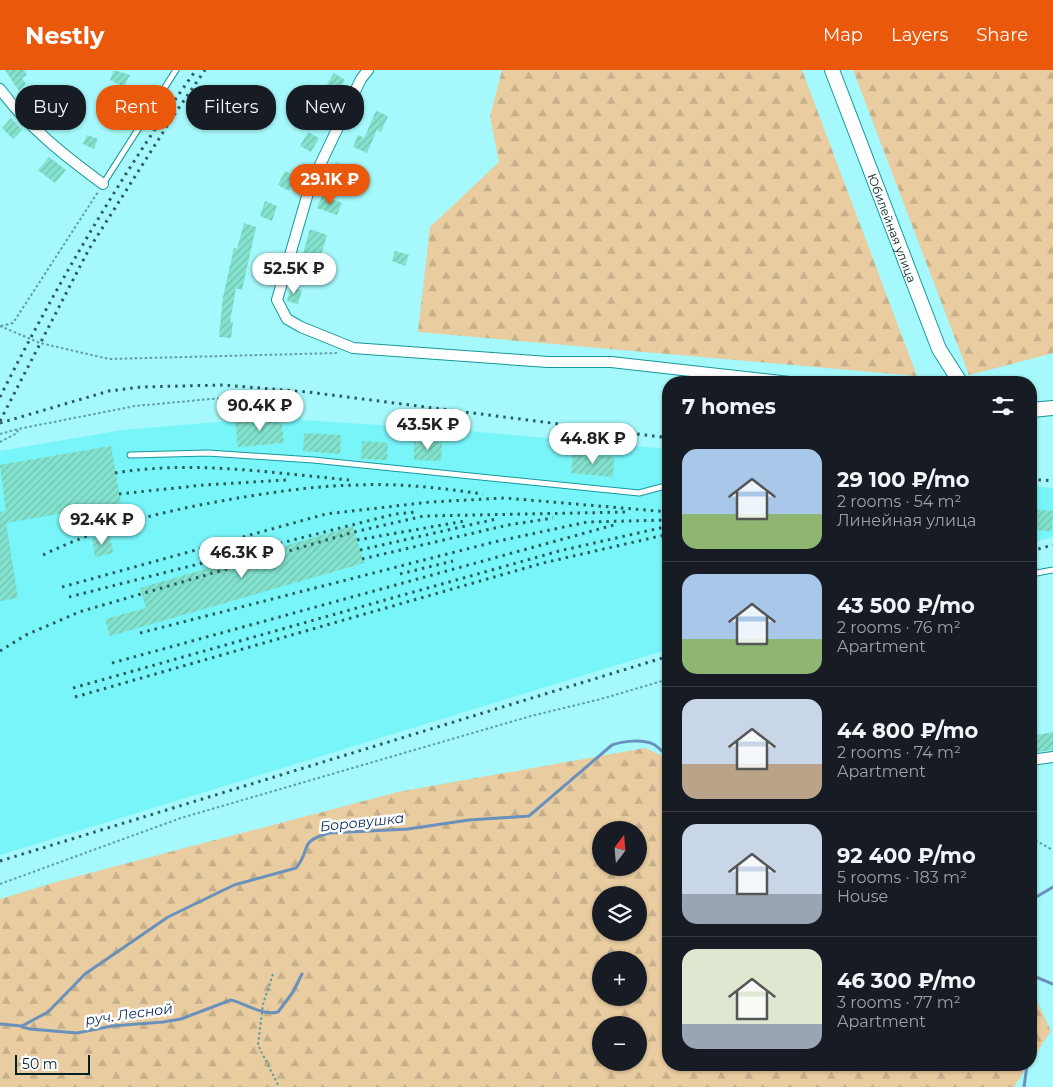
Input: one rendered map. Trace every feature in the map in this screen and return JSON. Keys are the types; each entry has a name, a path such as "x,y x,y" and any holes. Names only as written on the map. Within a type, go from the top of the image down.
{"main road":[{"name":"Юбилейная улица","path":"832,70 939,349 956,376"},
{"path":"1037,409 1053,408"}],"street":[{"path":"368,70 361,79 310,186 277,300 287,319 301,327 353,348 548,362 611,362 736,376"},
{"path":"0,89 19,115 74,163 104,184"},
{"path":"1037,759 1053,757"}],"lane":[{"path":"104,184 176,70"},
{"path":"130,456 208,453 313,460 639,493 662,487"},
{"path":"1037,573 1053,570"}],"path":[{"path":"0,326 12,323 104,184"},
{"path":"0,326 40,343 109,359 227,354 333,354 353,348"},
{"path":"0,434 149,404 265,394"},
{"path":"0,442 14,435 18,429"},
{"path":"0,884 181,818 531,716 601,700 662,681"},
{"path":"1037,841 1053,850"},
{"path":"273,974 263,1004 258,1045 279,1087"}],"shaded area":[{"path":"300,415 301,420 458,430 662,448 662,651 0,855 0,451 122,430"},
{"path":"1037,487 1053,488 1053,537 1037,541"}],"green space":[{"path":"502,70 802,70 917,376 418,332 430,227 499,162 490,117"},
{"path":"853,70 1053,70 1053,353 969,375"},
{"path":"645,748 662,756 662,1071 1024,1071 1014,1087 0,1087 0,899 56,882 398,792"},
{"path":"1037,1001 1051,1031 1037,1052"}],"building":[{"path":"5,70 24,70 27,75 22,78 26,84 15,85"},
{"path":"114,70 130,75 125,85 120,85 110,80"},
{"path":"334,73 345,80 342,85 327,85"},
{"path":"376,111 388,116 381,132 377,130 367,153 353,147 358,135 364,138"},
{"path":"11,118 15,122 15,130 22,130 13,139 2,128"},
{"path":"308,132 319,138 311,152 300,146"},
{"path":"87,135 98,139 94,149 83,144"},
{"path":"49,157 66,170 55,183 38,170"},
{"path":"336,162 348,167 343,182 331,177"},
{"path":"285,171 296,177 289,191 278,185"},
{"path":"322,196 342,203 337,215 317,208"},
{"path":"265,201 277,206 272,221 260,216"},
{"path":"244,223 256,227 242,290 236,288 230,322 233,322 231,338 219,337 223,297 234,248 237,249"},
{"path":"310,229 327,235 319,262 302,257"},
{"path":"395,251 409,255 405,266 392,261"},
{"path":"291,287 302,290 298,304 287,301"},
{"path":"281,417 284,443 238,447 235,421"},
{"path":"304,433 341,435 340,454 303,451"},
{"path":"362,441 388,443 387,460 361,459"},
{"path":"414,442 442,442 441,461 414,460"},
{"path":"111,446 121,503 6,523 18,598 0,601 0,512 6,511 0,465"},
{"path":"573,454 614,457 613,477 571,473"},
{"path":"1037,510 1053,511 1052,531 1037,530"},
{"path":"353,526 364,563 110,636 105,619 146,608 140,588"},
{"path":"110,535 113,553 95,557 92,538"},
{"path":"1053,732 1053,750 1037,752 1037,735"}],"waterway":[{"name":"Боровушка","path":"0,1024 22,1026 48,1012 85,974 168,917 234,885 296,868 301,861 306,847 319,836 329,833 408,829 469,820 529,816 612,745 622,742 644,741 655,745 662,751"},
{"path":"1037,896 1053,887"},
{"name":"руч. Лесной","path":"22,1027 77,1033 112,1026 163,1022 181,1019 231,1000 260,1011 278,1012 293,992 302,974"},
{"path":"1037,977 1053,984"},
{"name":"Боровушка","path":"1024,1087 1026,1071"}],"railway":[{"path":"0,397 45,312 116,189 196,70"},
{"path":"0,421 89,249 174,115 205,70"},
{"path":"0,423 109,391 141,387 223,385 308,392 662,437"},
{"path":"115,473 144,469 203,468 262,471 349,480"},
{"path":"119,494 204,485 286,480"},
{"path":"1037,480 1053,481"},
{"path":"43,555 109,528 152,516 272,493 323,487 388,485 420,486 483,494"},
{"path":"62,587 326,514 430,502 505,498 662,511"},
{"path":"69,597 395,514 417,512"},
{"path":"0,651 26,635 79,612 354,532 424,516 628,512"},
{"path":"362,559 508,525 553,518"},
{"path":"360,550 496,519"},
{"path":"140,633 494,542 587,522 662,520"},
{"path":"357,540 465,521"},
{"path":"112,663 614,525"},
{"path":"73,688 559,551 662,528"},
{"path":"75,697 543,563 662,536"},
{"path":"1037,549 1053,545"},
{"path":"400,574 453,561"},
{"path":"0,861 662,658"}]}
